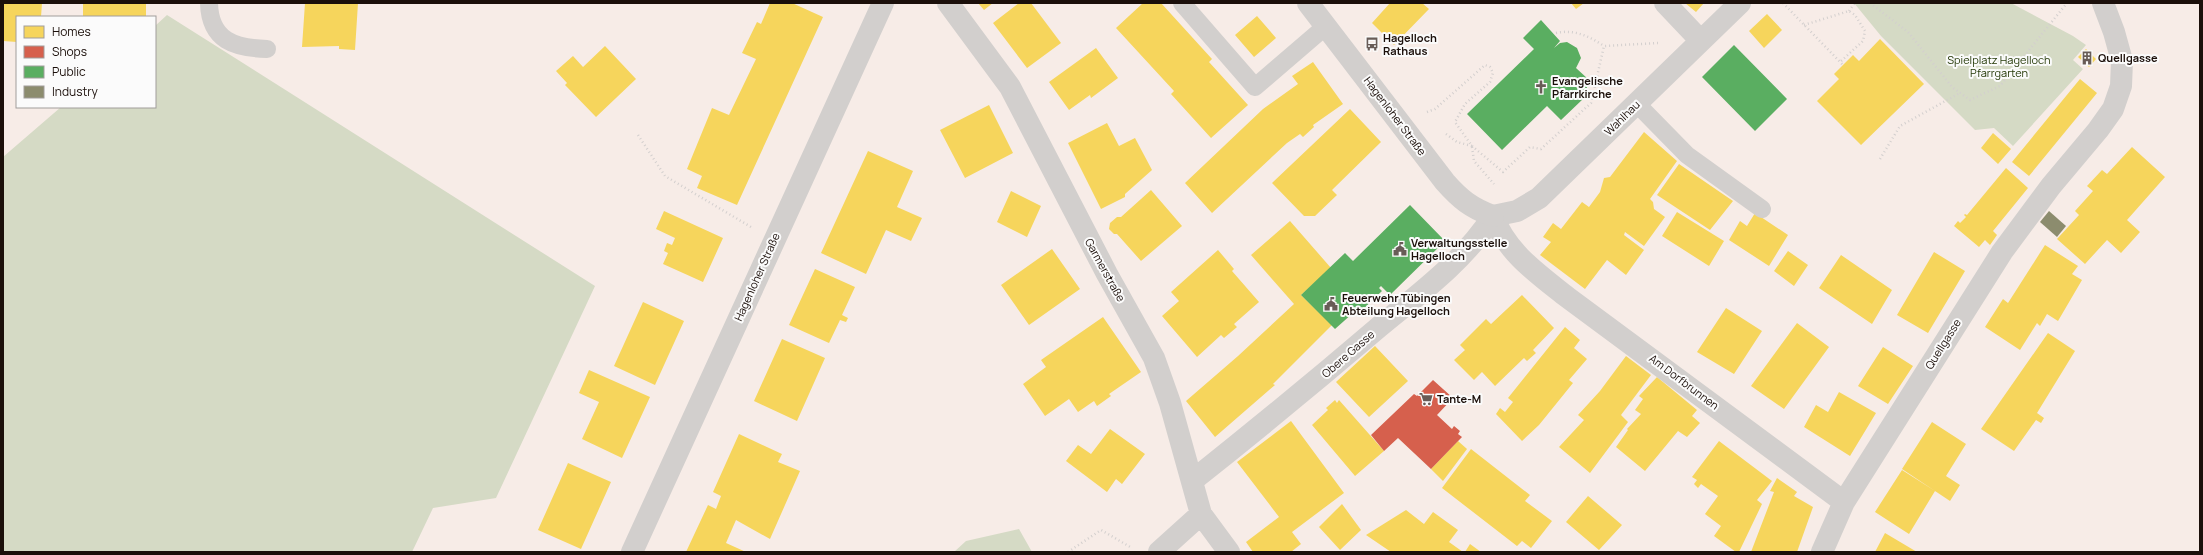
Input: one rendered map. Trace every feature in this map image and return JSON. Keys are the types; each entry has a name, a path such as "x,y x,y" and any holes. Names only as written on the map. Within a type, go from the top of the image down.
{"street":[{"name":"Hagenloher Straße","path":"632,552 883,3"},
{"name":"Garmerstraße","path":"948,3 1010,87 1107,274 1154,358 1170,403 1201,514 1229,552"},
{"name":"Hagenloher Straße","path":"1308,3 1445,182 1474,210 1493,216"},
{"path":"1665,3 1701,42"},
{"name":"Wahlhau","path":"1493,216 1517,211 1539,198 1740,3"},
{"name":"Quellgasse","path":"1844,502 2002,252 2052,186 2098,130 2112,109 2121,86 2122,61 2114,32 2103,3"},
{"name":"Obere Gasse","path":"1192,481 1312,384 1454,264 1482,233 1493,216"},
{"name":"Am Dorfbrunnen","path":"1493,216 1498,230 1525,263 1567,297 1844,502"},
{"path":"1822,552 1844,502"},
{"path":"1159,552 1201,514"}],"lane":[{"path":"209,3 212,24 222,38 241,47 267,48"},
{"path":"1182,3 1255,87 1326,26"},
{"path":"1637,104 1687,155 1762,209"}],"path":[{"path":"1783,3 1843,65"},
{"path":"1804,25 1848,11 1855,3"},
{"path":"1870,3 1908,32 1952,87 1970,100 2000,86 2067,3"},
{"path":"1840,62 1863,41 1865,31 1855,15 1848,11"},
{"path":"1556,33 1574,32 1591,37 1604,46 1664,42 1683,59"},
{"path":"1425,113 1435,109 1485,65 1490,67 1493,72 1492,79 1466,104 1454,122 1472,146 1503,172 1530,147 1540,149 1591,103 1604,46"},
{"path":"1880,159 1900,126 1960,93"},
{"path":"638,135 665,176 774,240"},
{"path":"1457,142 1472,146"},
{"path":"1472,146 1474,161"},
{"path":"1068,552 1101,530 1138,552"}],"green space":[{"name":"Spielplatz Hagelloch Pfarrgarten","path":"1854,3 2011,3 2073,36 2086,45 2073,60 2083,69 2013,146 1994,128 1975,130 1881,36"},
{"path":"167,15 595,286 496,498 433,508 412,552 3,552 3,157 60,108 156,108 156,25"},
{"path":"1019,529 1032,552 954,552 966,541"}],"building: Homes":[{"path":"4,3 42,3 41,16 16,16 16,42 3,41"},
{"path":"83,3 146,3 146,16 83,16"},
{"path":"305,3 358,3 355,50 339,49 339,46 302,47"},
{"path":"770,3 792,3 823,17 737,205 697,188 702,176 687,169 712,108 729,115 756,59 742,53 757,22 761,24"},
{"path":"978,3 993,3 984,10"},
{"path":"1019,3 1031,3 1061,43 1027,68 993,23"},
{"path":"1143,3 1161,3 1212,59 1209,62 1248,105 1211,138 1171,94 1174,91 1116,28"},
{"path":"1390,3 1422,3 1429,9 1394,45 1372,23"},
{"path":"1571,3 1584,3 1576,9"},
{"path":"1685,3 1704,3 1696,12"},
{"path":"1767,14 1782,30 1764,48 1749,31"},
{"path":"1257,16 1276,38 1254,57 1235,35"},
{"path":"1880,39 1924,84 1861,145 1817,101 1839,79 1834,74 1853,55 1859,61"},
{"path":"605,46 636,79 596,117 565,85 567,83 556,71 573,56 583,67"},
{"path":"1096,48 1118,78 1091,98 1090,95 1069,110 1049,82"},
{"name":"Quellgasse","path":"2086,49 2096,59 2089,67 2078,57"},
{"path":"1313,62 1343,104 1313,125 1314,127 1303,137 1300,134 1287,143 1212,213 1185,183 1263,109 1298,84 1292,76"},
{"path":"2080,79 2097,93 2029,176 2012,162"},
{"path":"989,105 1013,153 965,178 940,130"},
{"path":"1350,109 1381,142 1332,190 1337,195 1315,216 1304,216 1272,183"},
{"path":"1107,123 1119,146 1135,138 1152,170 1125,194 1125,197 1101,209 1068,143"},
{"path":"1644,132 1677,161 1650,199 1653,202 1654,209 1665,217 1644,246 1625,232 1624,235 1644,250 1626,275 1607,260 1585,289 1540,255 1551,242 1543,237 1553,223 1561,229 1582,202 1589,207 1600,192 1604,178 1610,177"},
{"path":"1993,133 2011,149 1998,164 1981,148"},
{"path":"2132,147 2165,177 2127,220 2140,232 2121,253 2107,240 2085,264 2057,239 2079,215 2075,211 2093,191 2087,186 2102,170 2107,174"},
{"path":"868,151 913,171 897,207 922,218 911,241 886,230 866,274 821,253"},
{"path":"1679,164 1733,201 1710,230 1657,195"},
{"path":"2006,168 2028,188 1993,231 1997,235 1990,245 1985,240 1979,247 1954,226 1958,221 1960,223 1966,217 1964,215 1967,215"},
{"path":"1151,190 1182,226 1141,261 1117,234 1114,234 1109,229 1110,223 1117,217 1121,217"},
{"path":"1011,191 1041,206 1027,237 997,222"},
{"path":"664,211 723,238 703,282 663,264 668,253 664,251 667,243 672,245 675,238 656,229"},
{"path":"1677,212 1724,241 1709,266 1662,236"},
{"path":"1755,213 1788,235 1769,266 1729,240 1740,221 1747,226"},
{"path":"1290,221 1331,268 1301,295 1332,325 1273,384 1275,385 1215,437 1186,401 1238,356 1294,304 1251,255"},
{"path":"2045,245 2078,266 2072,274 2082,280 2058,321 2047,314 2040,326 2037,323 2020,350 1985,327 2003,299 2008,303"},
{"path":"1052,249 1080,289 1029,325 1001,285"},
{"path":"1218,250 1234,269 1232,271 1259,302 1234,324 1237,327 1224,338 1221,335 1197,357 1162,316 1179,301 1171,292"},
{"path":"1788,251 1808,265 1794,286 1774,271"},
{"path":"1934,252 1965,271 1928,333 1897,315"},
{"path":"1841,255 1892,290 1872,324 1819,288"},
{"path":"815,269 855,287 842,315 848,318 846,322 840,320 829,343 789,325"},
{"path":"1522,295 1554,328 1533,350 1536,353 1527,361 1524,358 1495,386 1482,372 1474,380 1454,360 1465,350 1460,345 1486,319 1491,324"},
{"path":"643,302 684,321 655,385 614,366"},
{"path":"1726,308 1762,331 1734,374 1697,352"},
{"path":"1103,317 1141,372 1109,394 1111,396 1097,406 1094,401 1078,412 1069,399 1045,416 1023,384 1046,367 1041,360"},
{"path":"1797,323 1829,347 1784,409 1751,386"},
{"path":"1565,327 1580,340 1574,348 1587,359 1569,380 1573,383 1539,425 1522,441 1496,414 1500,408 1505,412 1513,402 1508,398"},
{"path":"2048,333 2075,351 2037,413 2044,418 2041,423 2036,420 2014,451 1981,429"},
{"path":"782,339 825,358 797,421 754,401"},
{"path":"1375,346 1408,381 1369,417 1336,382"},
{"path":"1883,347 1913,366 1888,404 1858,386"},
{"path":"1626,356 1651,375 1621,415 1628,422 1590,473 1559,447 1584,420 1578,415 1600,391"},
{"path":"589,370 650,397 622,458 582,439 599,402 579,393"},
{"path":"1657,377 1697,410 1692,416 1700,423 1687,437 1678,431 1645,471 1616,447 1628,430 1627,429 1641,414 1635,410 1643,399 1639,396"},
{"path":"1839,392 1876,413 1850,456 1804,427 1816,405 1828,412"},
{"path":"1335,400 1337,403 1339,400 1384,451 1355,476 1312,425 1328,410 1326,408"},
{"path":"1291,421 1344,493 1292,532 1301,544 1291,552 1253,552 1246,542 1279,517 1237,462"},
{"path":"1932,422 1966,444 1946,476 1960,485 1950,501 1902,469"},
{"path":"1110,429 1145,454 1122,484 1116,479 1107,492 1066,461 1078,445 1091,454"},
{"path":"739,434 782,454 778,462 800,471 770,539 736,520 726,543 746,552 686,552 708,505 716,509 721,496 713,492"},
{"path":"1458,441 1467,449 1443,481 1431,469"},
{"path":"1719,441 1772,481 1757,500 1762,504 1739,552 1736,552 1714,536 1721,526 1705,514 1718,496 1701,484 1698,488 1694,484 1697,480 1692,477"},
{"path":"1471,449 1530,495 1525,501 1552,521 1531,548 1522,541 1517,546 1442,488"},
{"path":"568,463 611,482 581,549 538,530"},
{"path":"1902,470 1935,491 1909,534 1875,512"},
{"path":"1777,478 1797,492 1794,496 1813,507 1797,552 1751,552 1774,492 1770,491"},
{"path":"1588,496 1622,525 1599,550 1566,522"},
{"path":"1342,504 1361,530 1340,550 1319,527"},
{"path":"1406,510 1424,524 1433,512 1458,530 1449,542 1463,552 1391,552 1366,535"},
{"path":"1885,533 1917,552 1875,552"},
{"path":"1470,544 1481,552 1465,552"}],"building: Shops":[{"path":"1433,380 1453,398 1437,415 1452,429 1454,426 1460,431 1458,434 1462,437 1431,469 1398,438 1384,451 1371,435 1414,394 1417,396"}],"building: Public":[{"name":"Evangelische Pfarrkirche","path":"1541,20 1560,41 1554,48 1560,43 1567,42 1577,48 1581,58 1576,68 1588,79 1586,81 1587,88 1579,95 1583,99 1561,120 1547,106 1502,150 1467,114 1534,49 1523,38"},
{"path":"1734,45 1787,99 1755,131 1702,77"},
{"path":"1410,205 1445,241 1390,295 1381,286 1379,288 1382,291 1356,316 1353,313 1335,329 1301,295 1345,253 1353,261"}],"building: Industry":[{"path":"2049,211 2066,226 2057,237 2040,222"}],"place":[{"name":"Hagelloch Rathaus","path":"1372,44"},
{"name":"Quellgasse","path":"2087,58"},
{"name":"Evangelische Pfarrkirche","path":"1541,87"},
{"name":"Verwaltungsstelle Hagelloch","path":"1400,249"},
{"name":"Feuerwehr Tübingen Abteilung Hagelloch","path":"1331,304"},
{"name":"Tante-M","path":"1426,399"}]}
